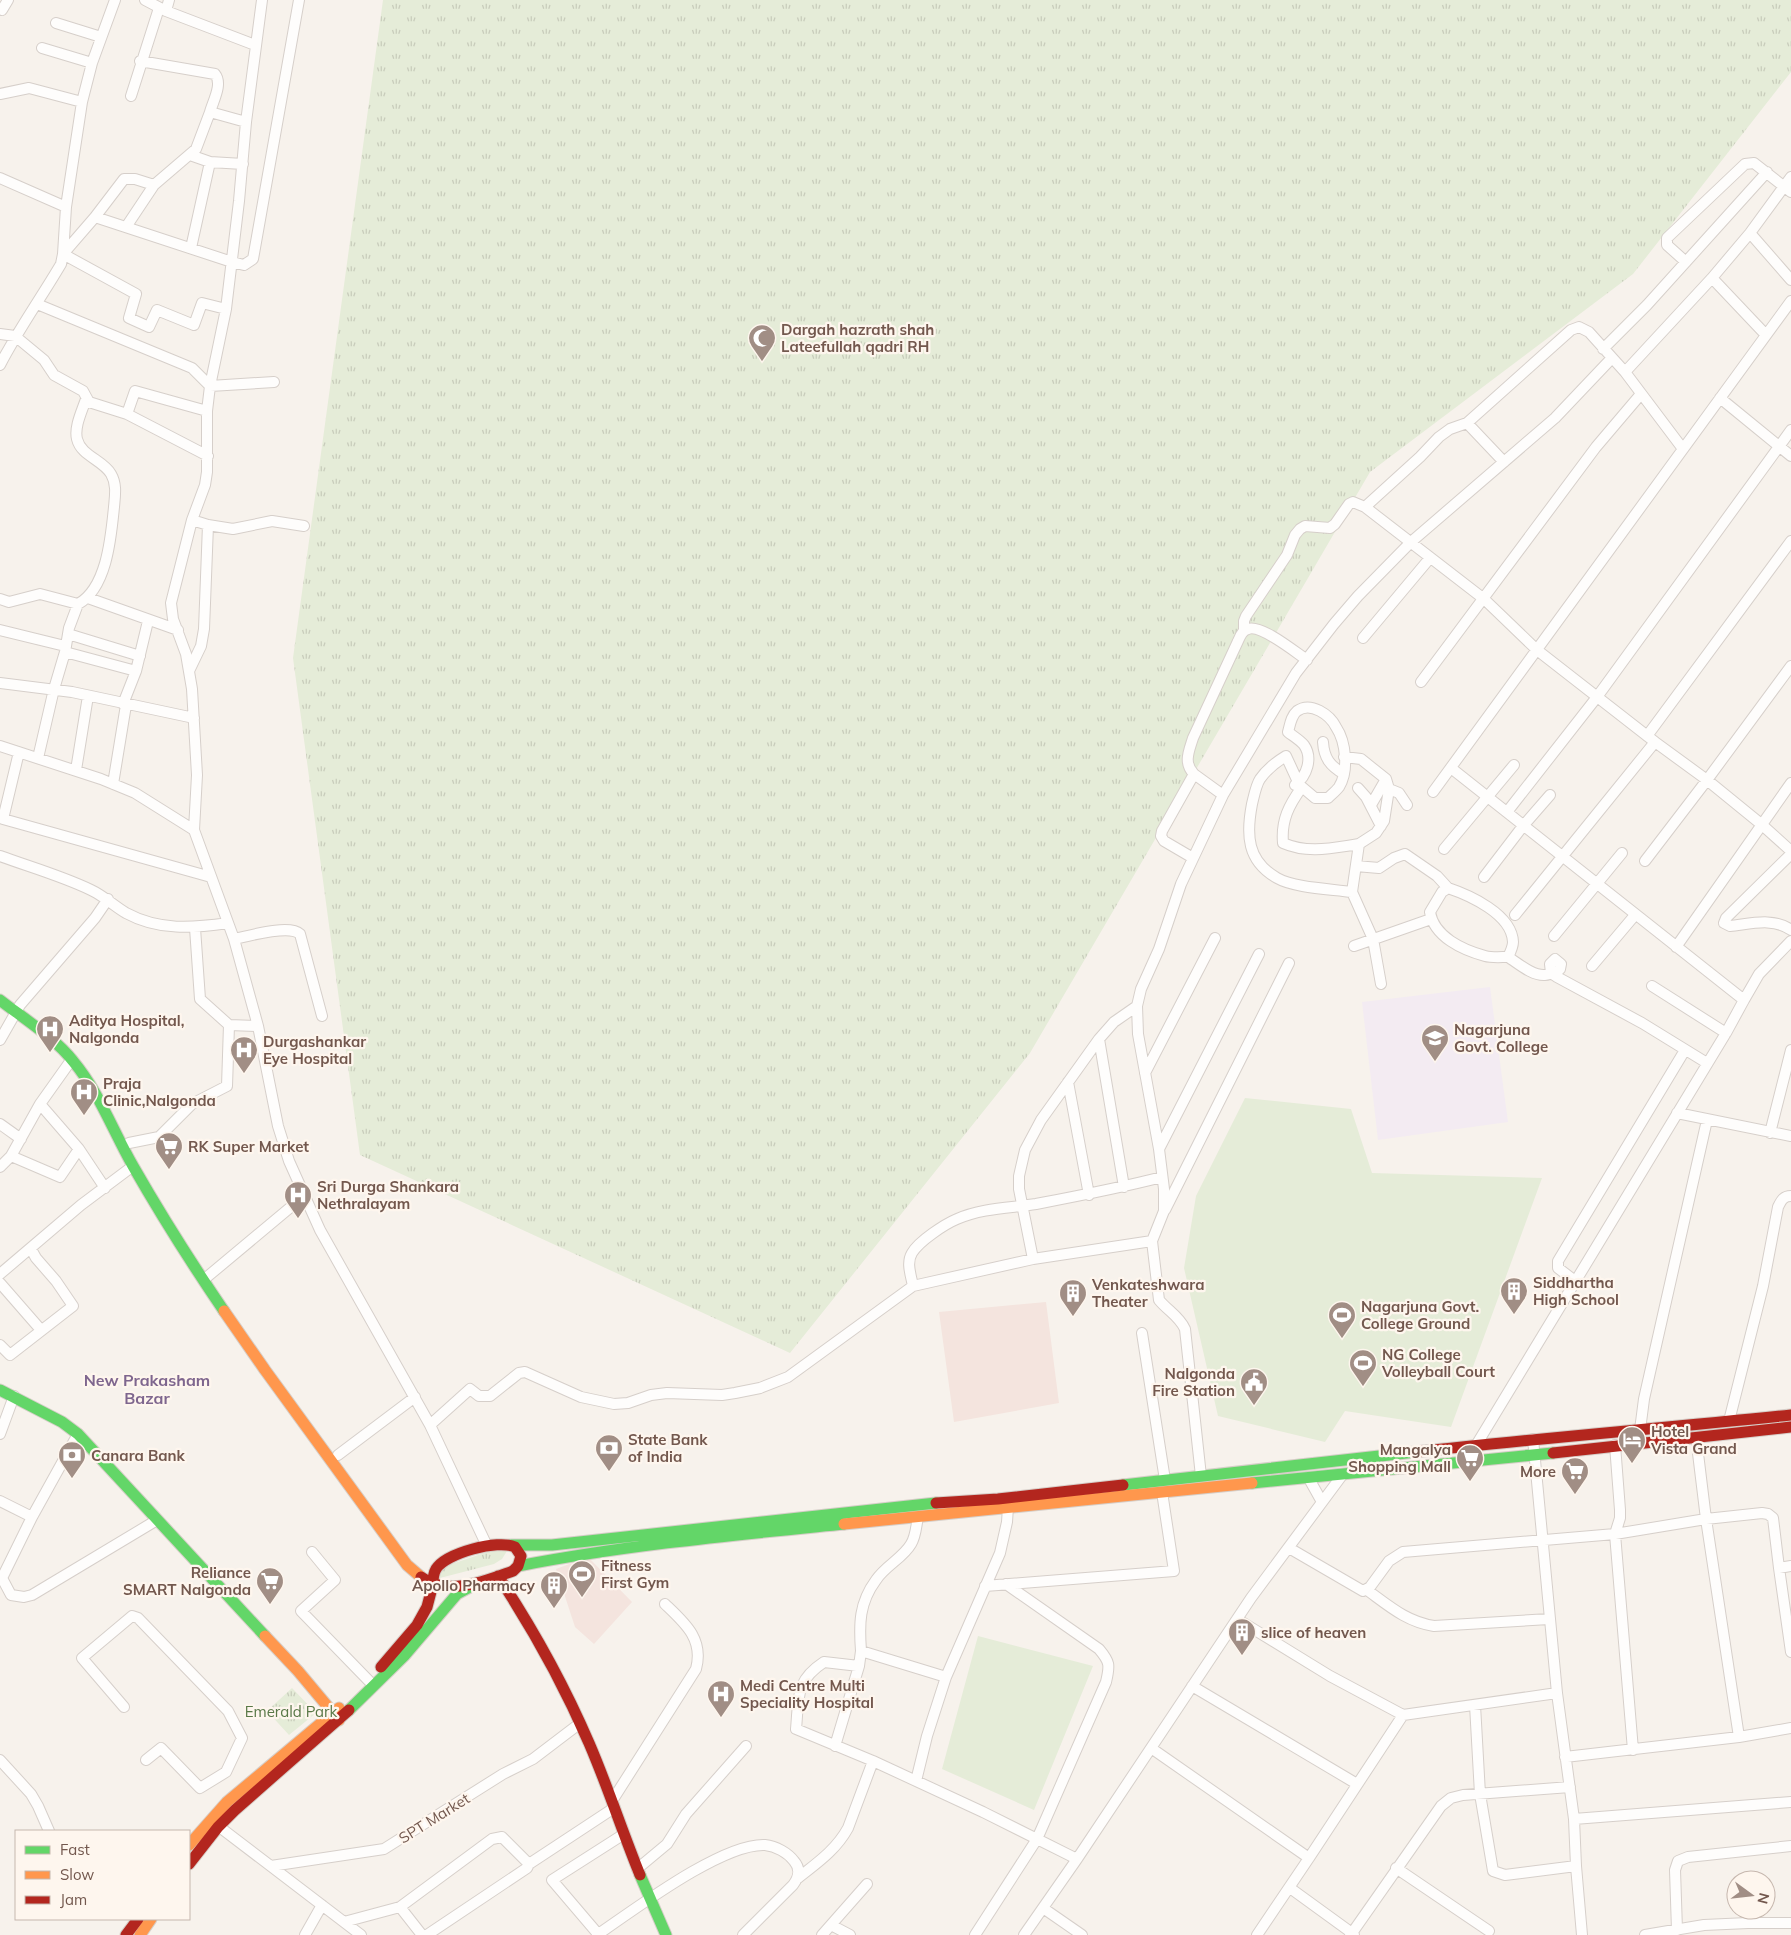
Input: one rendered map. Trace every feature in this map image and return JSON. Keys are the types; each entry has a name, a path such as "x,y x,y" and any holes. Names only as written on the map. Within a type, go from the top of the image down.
{"main road":[{"path":"0,990 72,1059 102,1105 133,1166 205,1283 265,1370 395,1550 419,1576 433,1584 456,1587 602,1551 744,1534 1008,1507 1164,1486 1201,1476 1475,1447 1533,1439 1791,1415"},
{"path":"0,1000 18,1008 56,1033 76,1053 91,1072 110,1103 129,1143 207,1276 338,1454 402,1546 423,1560 444,1562"},
{"path":"0,1390 62,1422 78,1434 298,1671 336,1717"},
{"path":"336,1717 417,1625 427,1607 434,1571 444,1562 487,1546 552,1545 913,1505 1343,1474 1791,1427"},
{"path":"511,1545 518,1549 521,1556 515,1572"},
{"path":"498,1576 521,1610 560,1682 613,1804 637,1869 666,1935"},
{"path":"190,1844 214,1823 234,1810 405,1655 444,1608 458,1594 478,1581"},
{"path":"524,1596 546,1644 560,1682"},
{"path":"190,1862 214,1823"},
{"path":"126,1935 137,1920"},
{"path":"140,1935 150,1920"}],"street":[{"path":"0,10 8,0"},
{"path":"0,364 15,336 61,264 66,207 82,102 92,63 115,0"},
{"path":"145,0 162,9 255,45"},
{"path":"130,96 140,61 162,9 169,0"},
{"path":"262,0 246,122 226,309 210,386 207,411 208,456 205,485 192,520 171,603 171,611 178,630 192,688 197,774 194,830 234,939 258,1026 278,1126 289,1161 320,1230 430,1425 487,1546"},
{"path":"95,217 232,262 244,265 249,263 255,254 299,0"},
{"path":"56,23 101,37"},
{"path":"42,48 92,63"},
{"path":"126,227 154,185 190,155 200,141 218,83 218,78 215,74 140,61"},
{"path":"0,94 29,88 82,102"},
{"path":"210,112 246,122"},
{"path":"190,155 210,162 243,164"},
{"path":"191,248 210,162"},
{"path":"1686,262 1667,245 1667,238 1748,162 1754,162 1788,189"},
{"path":"1603,348 1648,304 1767,172"},
{"path":"1625,372 1712,278 1788,189 1791,177"},
{"path":"0,178 66,207"},
{"path":"63,254 124,179 135,179 154,185"},
{"path":"1750,233 1791,280"},
{"path":"63,254 136,294 129,318 149,327 156,310 194,325 202,303 226,309"},
{"path":"1712,278 1766,335"},
{"path":"1433,792 1791,302"},
{"path":"37,304 192,368 210,386 274,382"},
{"path":"1365,507 1420,457 1439,436 1450,429 1467,424 1571,330 1579,327 1589,332 1611,359 1625,372 1683,449"},
{"path":"0,334 15,336 44,360 54,375 83,390 86,399 78,426 77,439 82,450 108,468 115,487 108,556 102,573 88,598 78,604 68,634 38,758"},
{"path":"1164,1211 1159,1149 1138,1034 1136,1006 1141,988 1159,949 1181,884 1223,795 1296,673 1358,596 1411,542 1555,418 1611,359"},
{"path":"127,414 135,391 207,411"},
{"path":"1421,682 1596,447 1641,394"},
{"path":"1720,398 1791,456"},
{"path":"86,399 93,404 127,414 208,456"},
{"path":"1467,424 1504,462"},
{"path":"1507,812 1597,697 1791,430"},
{"path":"1223,795 1194,774 1187,764 1193,738 1244,631 1246,616 1287,555 1295,535 1300,529 1305,526 1330,528 1351,502 1356,502 1484,599 1537,650 1707,780 1761,824 1791,853 1724,922 1730,926 1772,922 1784,925 1791,930"},
{"path":"192,520 233,529 272,521 304,526"},
{"path":"189,671 201,646 204,629 208,525"},
{"path":"1515,915 1562,857 1651,739 1791,541"},
{"path":"1363,638 1430,558"},
{"path":"0,599 9,602 40,594 78,604"},
{"path":"88,598 148,621 178,630"},
{"path":"113,784 124,704 136,671 148,621"},
{"path":"1244,631 1253,628 1263,631 1307,660"},
{"path":"0,630 136,671"},
{"path":"68,634 140,656"},
{"path":"1645,861 1791,666"},
{"path":"0,683 88,696 194,718"},
{"path":"76,770 88,696"},
{"path":"1352,892 1303,886 1279,879 1264,870 1256,861 1249,842 1249,818 1259,780 1276,762 1286,756 1303,782 1315,798 1328,798 1339,787 1344,774 1344,758 1336,726 1328,716 1316,709 1306,708 1297,712 1291,720 1288,732 1303,744 1308,752 1308,762 1303,782 1287,810 1282,829 1283,842 1294,848 1312,851 1358,844 1376,833 1384,821 1388,808 1387,784"},
{"path":"1292,735 1300,727"},
{"path":"1323,742 1326,758 1337,770 1344,774"},
{"path":"0,746 76,770 135,792 194,830"},
{"path":"19,752 3,819 211,877"},
{"path":"1344,758 1360,759 1399,793 1407,805"},
{"path":"1444,849 1486,796 1514,765"},
{"path":"1451,768 1744,1000"},
{"path":"1193,858 1164,841 1161,836 1194,774"},
{"path":"1676,947 1791,783"},
{"path":"1371,805 1387,784"},
{"path":"1358,788 1371,805 1381,826"},
{"path":"1484,877 1550,795"},
{"path":"1358,844 1352,892 1373,939 1381,984"},
{"path":"1356,866 1379,868 1394,858 1405,854 1437,876 1448,888 1482,902 1496,913 1505,923 1513,942 1508,957"},
{"path":"1554,936 1622,854"},
{"path":"0,856 89,889 141,919 166,926 195,928 228,923"},
{"path":"1448,888 1442,892 1430,912 1431,920 1449,941 1486,956 1508,957 1530,971 1544,975 1551,973 1642,1023 1706,1063"},
{"path":"0,1040 18,1008 95,918 108,899"},
{"path":"1592,966 1635,915"},
{"path":"1354,946 1431,920"},
{"path":"195,928 200,999 229,1025 258,1026"},
{"path":"234,939 285,930 296,931 300,934 322,1016"},
{"path":"1145,1073 1215,938"},
{"path":"1475,1447 1726,1032 1759,974 1791,941"},
{"path":"1159,1149 1259,954"},
{"path":"1201,1476 1185,1329 1180,1320 1159,1300 1152,1241 1164,1211 1289,963"},
{"path":"1652,986 1726,1032"},
{"path":"1033,1259 1021,1206 1019,1176 1025,1150 1041,1120 1099,1039 1114,1022 1136,1006"},
{"path":"129,1143 159,1137 192,1104 227,1086 229,1025"},
{"path":"1099,1039 1124,1187"},
{"path":"1575,1281 1558,1268 1558,1261 1685,1050"},
{"path":"1770,1133 1789,1069 1791,1050"},
{"path":"0,1167 11,1156 40,1104 72,1059"},
{"path":"1068,1082 1089,1195"},
{"path":"40,1104 79,1149 105,1188"},
{"path":"1677,1113 1791,1136"},
{"path":"1640,1430 1646,1390 1707,1120"},
{"path":"0,1124 21,1139"},
{"path":"11,1156 60,1177 79,1149"},
{"path":"0,1274 81,1205 133,1166"},
{"path":"913,1286 909,1261 914,1251 926,1239 956,1219 986,1211 1089,1195 1162,1177"},
{"path":"207,1276 304,1196"},
{"path":"1730,1421 1763,1286 1778,1207 1781,1200 1791,1196"},
{"path":"430,1425 470,1389 479,1396 490,1396 519,1373 525,1372 581,1397 614,1404 628,1403 651,1395 667,1393 722,1395 760,1388 788,1377 913,1286 1033,1259 1152,1241"},
{"path":"0,1345 10,1355 73,1306 31,1249"},
{"path":"0,1283 41,1330"},
{"path":"985,1586 1174,1571 1142,1333"},
{"path":"0,1434 14,1396"},
{"path":"338,1454 415,1398"},
{"path":"78,1434 1,1578 7,1591 11,1595 24,1597 32,1595 157,1520"},
{"path":"1696,1437 1706,1519 1739,1737"},
{"path":"1533,1439 1549,1619 1574,1819 1582,1935 1591,1935"},
{"path":"1615,1446 1620,1510 1620,1518 1615,1534 1633,1750"},
{"path":"1024,1935 1237,1619 1343,1474"},
{"path":"1308,1477 1322,1502"},
{"path":"0,1501 32,1517"},
{"path":"916,1781 927,1736 946,1677 1000,1554 1007,1522 1008,1507"},
{"path":"1367,1590 1389,1561 1403,1552 1615,1534 1706,1519 1762,1513 1771,1515 1774,1524 1791,1652"},
{"path":"835,1746 859,1666 861,1651 859,1622 869,1591 876,1578 910,1546 914,1538 918,1517"},
{"path":"1289,1548 1359,1590 1367,1590 1405,1618 1424,1624 1434,1626 1549,1619"},
{"path":"312,1552 334,1580 301,1611 369,1681"},
{"path":"1779,1568 1791,1566"},
{"path":"975,1935 1037,1839 1106,1682 1109,1668 1107,1659 1099,1648 1006,1584"},
{"path":"427,1935 527,1868 529,1864 613,1804 696,1669 700,1656 697,1643 683,1621 665,1604"},
{"path":"124,1707 82,1658 132,1616 138,1618 228,1711 242,1738 226,1772 200,1788 161,1748 146,1760"},
{"path":"1237,1619 1330,1676 1403,1715 1557,1693"},
{"path":"861,1651 946,1677"},
{"path":"859,1666 824,1662 811,1670 804,1679 799,1698 796,1729 873,1761 1077,1858"},
{"path":"1192,1686 1357,1784"},
{"path":"1475,1705 1480,1794 1493,1871 1505,1875 1576,1866"},
{"path":"1257,1935 1290,1888 1403,1715"},
{"name":"SPT Market","path":"271,1866 384,1849 503,1774 533,1759 579,1724"},
{"path":"1565,1757 1739,1737 1791,1728"},
{"path":"637,1869 668,1844 686,1814 746,1746"},
{"path":"1151,1748 1309,1858"},
{"path":"0,1760 31,1794 49,1830"},
{"path":"744,1935 798,1878 833,1850 842,1839 848,1828 873,1761"},
{"path":"1290,1888 1352,1934 1396,1868 1441,1806 1451,1798 1570,1787"},
{"path":"1574,1819 1791,1802"},
{"path":"214,1823 362,1935"},
{"path":"624,1834 552,1880 598,1935 683,1877 734,1851 750,1846 766,1845 779,1849 790,1856 797,1864 798,1878"},
{"path":"344,1922 400,1908 492,1839 502,1838 529,1864"},
{"path":"1677,1930 1675,1870 1678,1861 1688,1857 1791,1846"},
{"path":"1396,1868 1490,1934"},
{"path":"822,1935 867,1884"},
{"path":"305,1935 322,1906"},
{"path":"400,1908 422,1935"},
{"path":"1043,1908 1082,1935"},
{"path":"1646,1935 1724,1924 1791,1923"},
{"path":"831,1925 850,1935"}],"shaded area":[{"name":"Nagarjuna Govt. College","path":"1490,987 1508,1122 1378,1140 1362,1002"},
{"path":"1046,1302 1059,1403 954,1422 939,1312"},
{"path":"588,1557 632,1602 594,1644 575,1627 556,1569"}],"green space":[{"path":"383,0 1791,0 1791,72 1633,274 1370,472 1030,1053 790,1353 360,1155 293,658"},
{"name":"Nagarjuna Govt. College Ground","path":"1245,1098 1351,1109 1372,1173 1542,1178 1451,1427 1345,1411 1325,1442 1218,1416 1184,1268 1196,1196"},
{"path":"490,1551 507,1551 502,1559 494,1564 440,1578 440,1568"},
{"path":"978,1636 1093,1666 1034,1810 942,1769"},
{"name":"Emerald Park","path":"292,1688 316,1713 289,1735 267,1711"}],"traffic: fast":[{"path":"0,1000 57,1044 82,1073 155,1203 224,1311"},
{"path":"0,1390 62,1422 78,1434 265,1636"},
{"path":"1123,1485 1415,1452"},
{"path":"1252,1483 1553,1453"},
{"path":"511,1545 552,1545 936,1503"},
{"path":"518,1566 640,1546 844,1524"},
{"path":"349,1710 405,1655 457,1594 470,1587"},
{"path":"640,1875 666,1935"}],"traffic: slow":[{"path":"224,1311 407,1565 421,1577"},
{"path":"844,1524 1252,1483"},
{"path":"265,1636 298,1671 339,1720"},
{"path":"190,1844 227,1802 339,1708"},
{"path":"140,1935 150,1920"}],"traffic: jam":[{"path":"1415,1452 1791,1415"},
{"path":"1553,1453 1791,1427"},
{"path":"936,1503 998,1499 1123,1485"},
{"path":"421,1577 432,1583 443,1586 455,1587 479,1583 513,1571 518,1566 521,1556 515,1547 507,1545 485,1546 473,1549 442,1563 435,1571 433,1577 433,1580 433,1582 433,1584"},
{"path":"498,1576 547,1658 579,1721 640,1875"},
{"path":"381,1667 417,1625 427,1607 433,1584"},
{"path":"190,1863 218,1827 235,1810 349,1710"},
{"path":"126,1935 137,1920"}],"place":[{"name":"Dargah hazrath shah Lateefullah qadri RH","path":"762,362"},
{"name":"Aditya Hospital, Nalgonda","path":"50,1053"},
{"name":"Nagarjuna Govt. College","path":"1435,1062"},
{"name":"Durgashankar Eye Hospital","path":"244,1074"},
{"name":"Praja Clinic,Nalgonda","path":"84,1116"},
{"name":"RK Super Market","path":"169,1170"},
{"name":"Sri Durga Shankara Nethralayam","path":"298,1219"},
{"name":"Siddhartha High School","path":"1514,1315"},
{"name":"Venkateshwara Theater","path":"1073,1317"},
{"name":"Nagarjuna Govt. College Ground","path":"1342,1339"},
{"name":"NG College Volleyball Court","path":"1363,1387"},
{"name":"Nalgonda Fire Station","path":"1254,1406"},
{"name":"Hotel Vista Grand","path":"1632,1464"},
{"name":"State Bank of India","path":"609,1472"},
{"name":"Canara Bank","path":"72,1479"},
{"name":"Mangalya Shopping Mall","path":"1470,1482"},
{"name":"More","path":"1575,1495"},
{"name":"Fitness First Gym","path":"582,1598"},
{"name":"Reliance SMART Nalgonda","path":"270,1605"},
{"name":"Apollo Pharmacy","path":"554,1609"},
{"name":"slice of heaven","path":"1242,1656"},
{"name":"Medi Centre Multi Speciality Hospital","path":"721,1718"}],"district":[{"name":"New Prakasham Bazar","path":"147,1389"}]}
